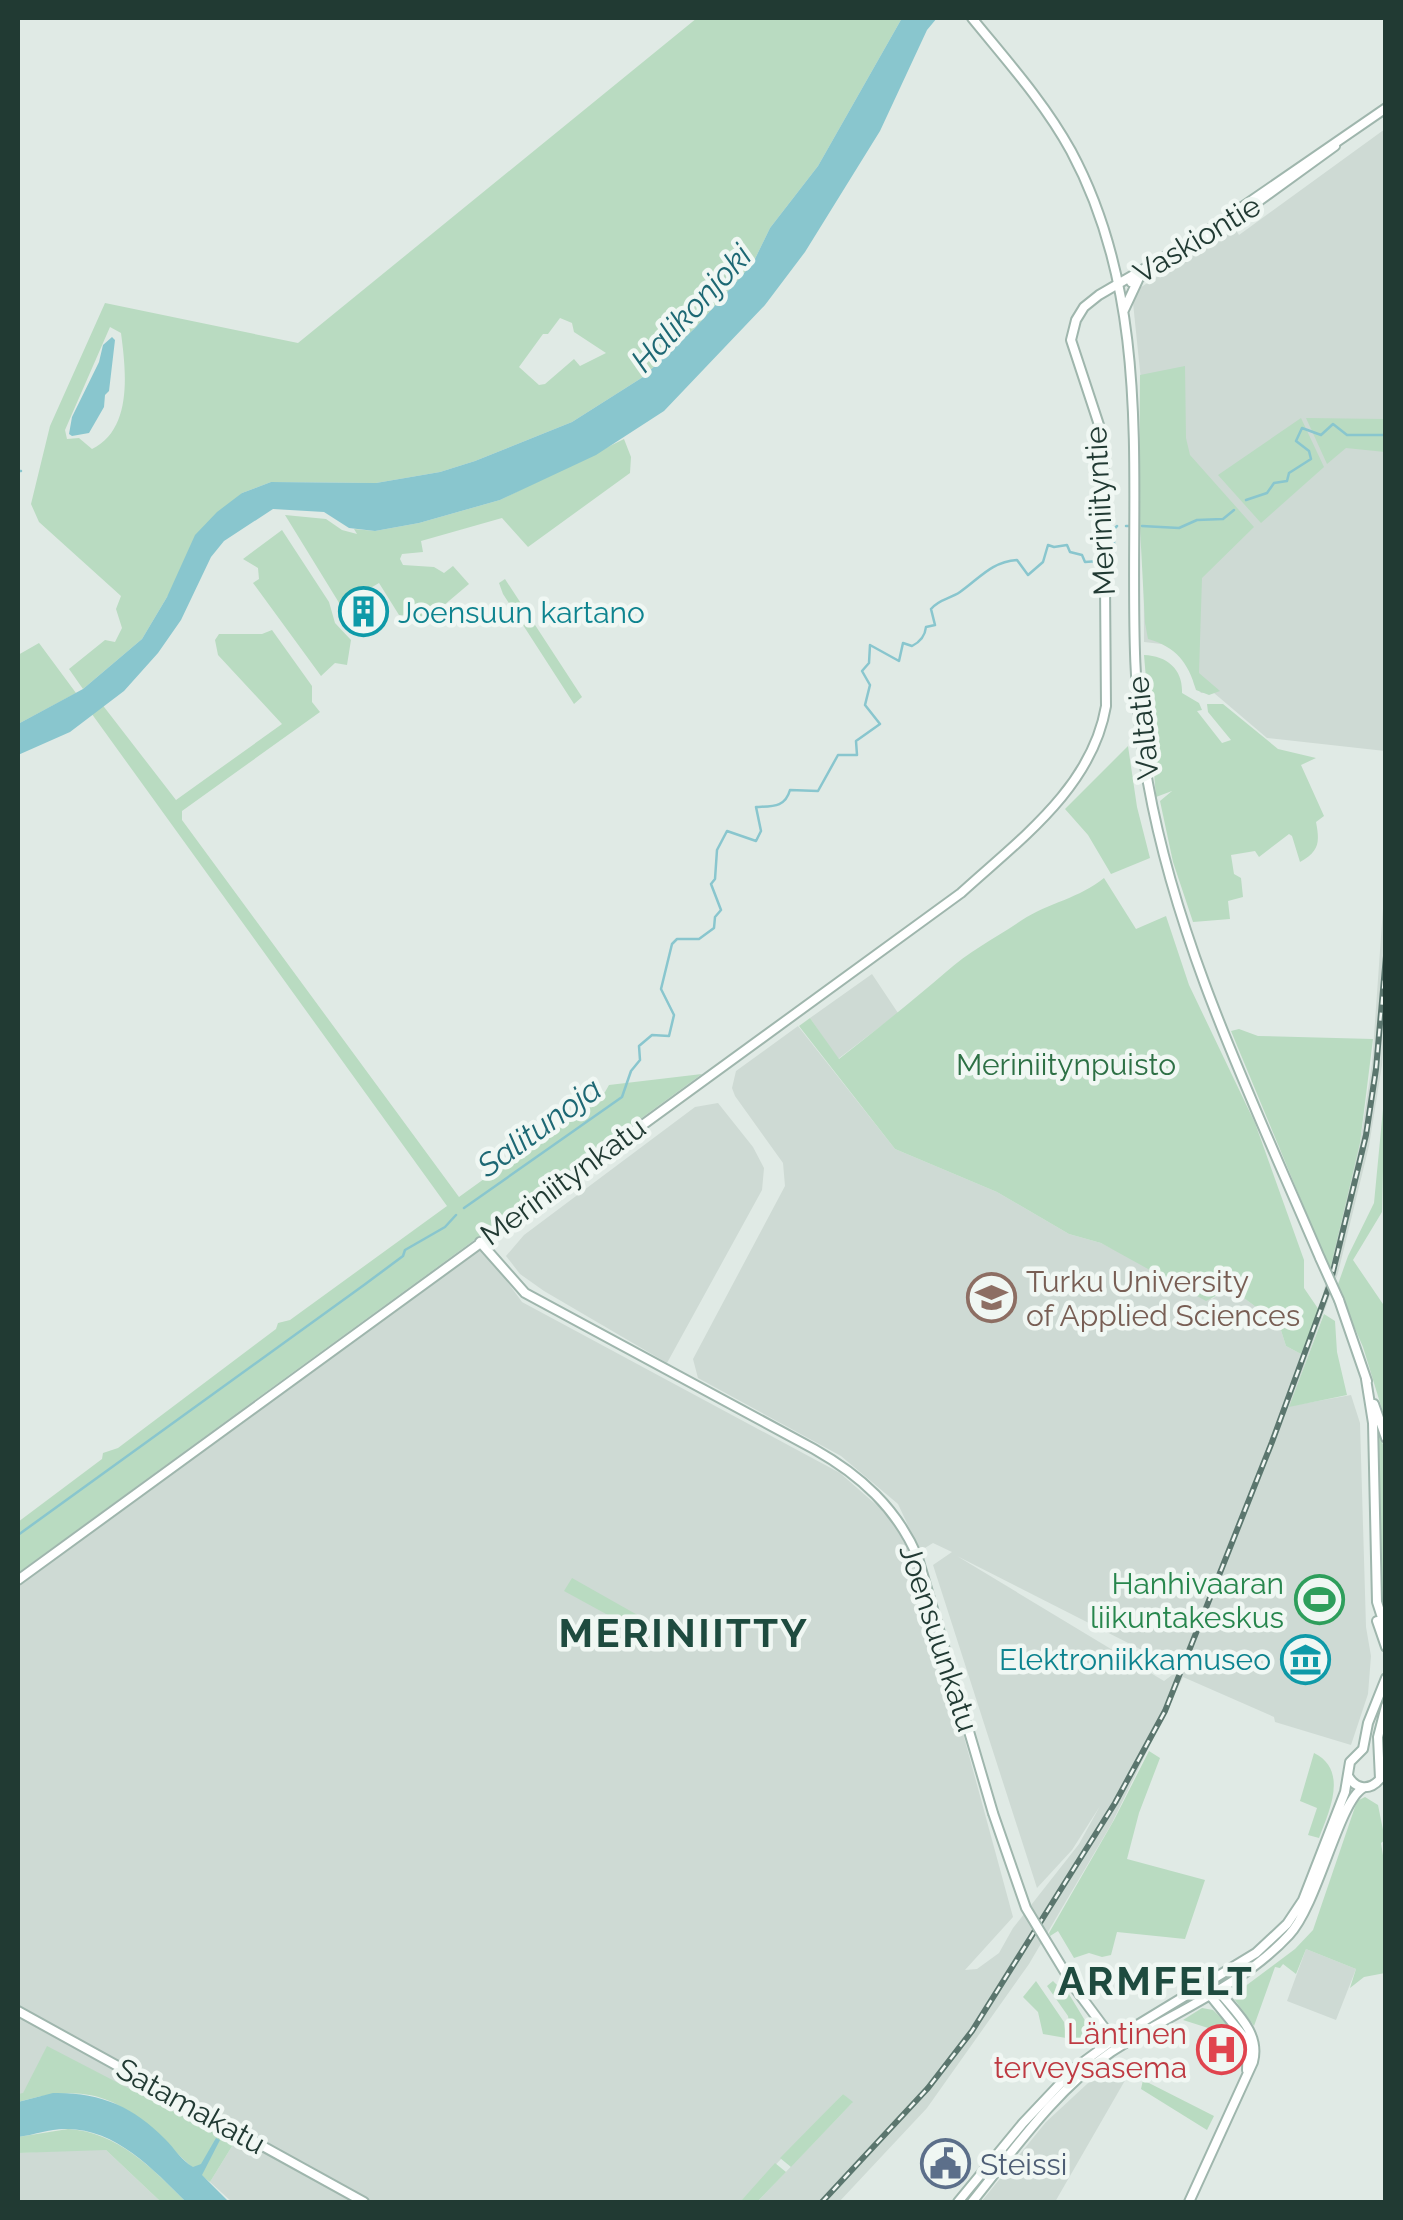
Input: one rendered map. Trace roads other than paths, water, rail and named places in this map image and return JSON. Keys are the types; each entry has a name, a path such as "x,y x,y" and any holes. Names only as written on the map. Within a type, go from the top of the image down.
{"main road":[{"name":"Valtatie","path":"972,18 1031,89 1073,154 1109,245 1124,310 1133,401 1137,711 1159,841 1208,993 1338,1300 1386,1438"},
{"name":"Vaskiontie","path":"1120,285 1197,238 1386,108"},
{"name":"Vaskiontie","path":"1120,285 1138,280 1237,218 1341,139"},
{"path":"1124,310 1138,280"},
{"name":"Meriniityntie","path":"1090,761 1102,732 1106,706 1104,463 1099,425 1072,340 1076,320 1084,307 1120,285"},
{"name":"Meriniitynkatu","path":"18,1580 962,893 1023,837 1090,761"},
{"name":"Joensuunkatu","path":"480,1242 525,1293 814,1449 840,1464 878,1496 898,1522 920,1564 993,1812 1026,1908 1074,1987 1124,2046"},
{"path":"1366,1379 1373,1423 1378,1629 1386,1647"},
{"path":"1378,1602 1386,1630"},
{"path":"958,2202 1062,2080 1116,2038 1256,1953 1287,1924 1302,1900 1350,1762 1359,1755 1386,1678"},
{"path":"972,2202 1069,2088 1124,2046 1276,1948 1300,1921 1350,1801 1380,1779 1378,1737 1386,1706"},
{"path":"1359,1755 1370,1755 1379,1762"},
{"path":"1348,1776 1363,1788"},
{"path":"1189,2202 1256,2054 1255,2040 1213,1992"},
{"name":"Satamakatu","path":"18,2011 364,2202"}],"water":[{"path":"902,18 937,18 927,30 880,131 805,252 765,305 664,411 596,455 500,500 419,523 375,531 349,528 324,512 273,509 224,541 211,557 181,620 124,691 70,732 18,755 18,724 83,689 142,639 167,597 195,535 242,493 271,482 376,483 440,472 572,422 643,377 695,328 753,263 770,228 818,166"},
{"path":"112,337 115,340 104,407 89,433 72,436 72,417 99,362 103,345"},
{"path":"53,2093 100,2098 128,2110 193,2167 201,2164 216,2138 220,2140 202,2175 229,2202 186,2202 132,2153 100,2135 65,2129 18,2137 18,2102"}],"waterway":[{"name":"Salitunoja","path":"1246,500 1267,493 1274,483 1287,481 1289,473 1311,459 1309,451 1296,441 1302,428 1321,435 1333,424 1347,435 1386,435"},
{"name":"Salitunoja","path":"1142,526 1179,528 1197,520 1223,519 1234,510"},
{"name":"Salitunoja","path":"1114,560 1117,526"},
{"name":"Salitunoja","path":"464,1208 622,1097 631,1071 640,1060 639,1046 652,1035 669,1036 674,1015 661,989 672,944 677,939 699,939 714,928 715,917 721,910 711,884 715,879 717,850 727,831 756,841 761,831 756,807 781,803 790,790 818,791 838,755 857,755 856,741 880,724 865,705 870,685 862,671 869,663 870,645 899,661 903,643 912,646 920,641 926,627 935,625 931,609 934,606 1000,564 1017,560 1028,575 1043,562 1048,545 1067,545 1070,552 1082,555 1085,562 1099,561"},
{"name":"Salitunoja","path":"18,1535 364,1285 403,1256 405,1250 445,1227 456,1215"}],"railway":[{"path":"822,2202 928,2088 972,2031 1115,1803 1165,1711 1330,1284 1366,1135 1386,956"}],"place":[{"name":"Joensuun kartano","path":"363,612"},
{"name":"Turku University of Applied Sciences","path":"991,1298"},
{"name":"Hanhivaaran liikuntakeskus","path":"1319,1600"},
{"name":"Elektroniikkamuseo","path":"1306,1659"},
{"name":"Läntinen terveysasema","path":"1222,2050"},
{"name":"Steissi","path":"945,2164"}],"district":[{"name":"MERINIITTY","path":"684,1632"},
{"name":"ARMFELT","path":"1156,1980"}],"water label":[{"name":"Halikonjoki","path":"691,308"}],"park label":[{"name":"Meriniitynpuisto","path":"1066,1064"}]}
